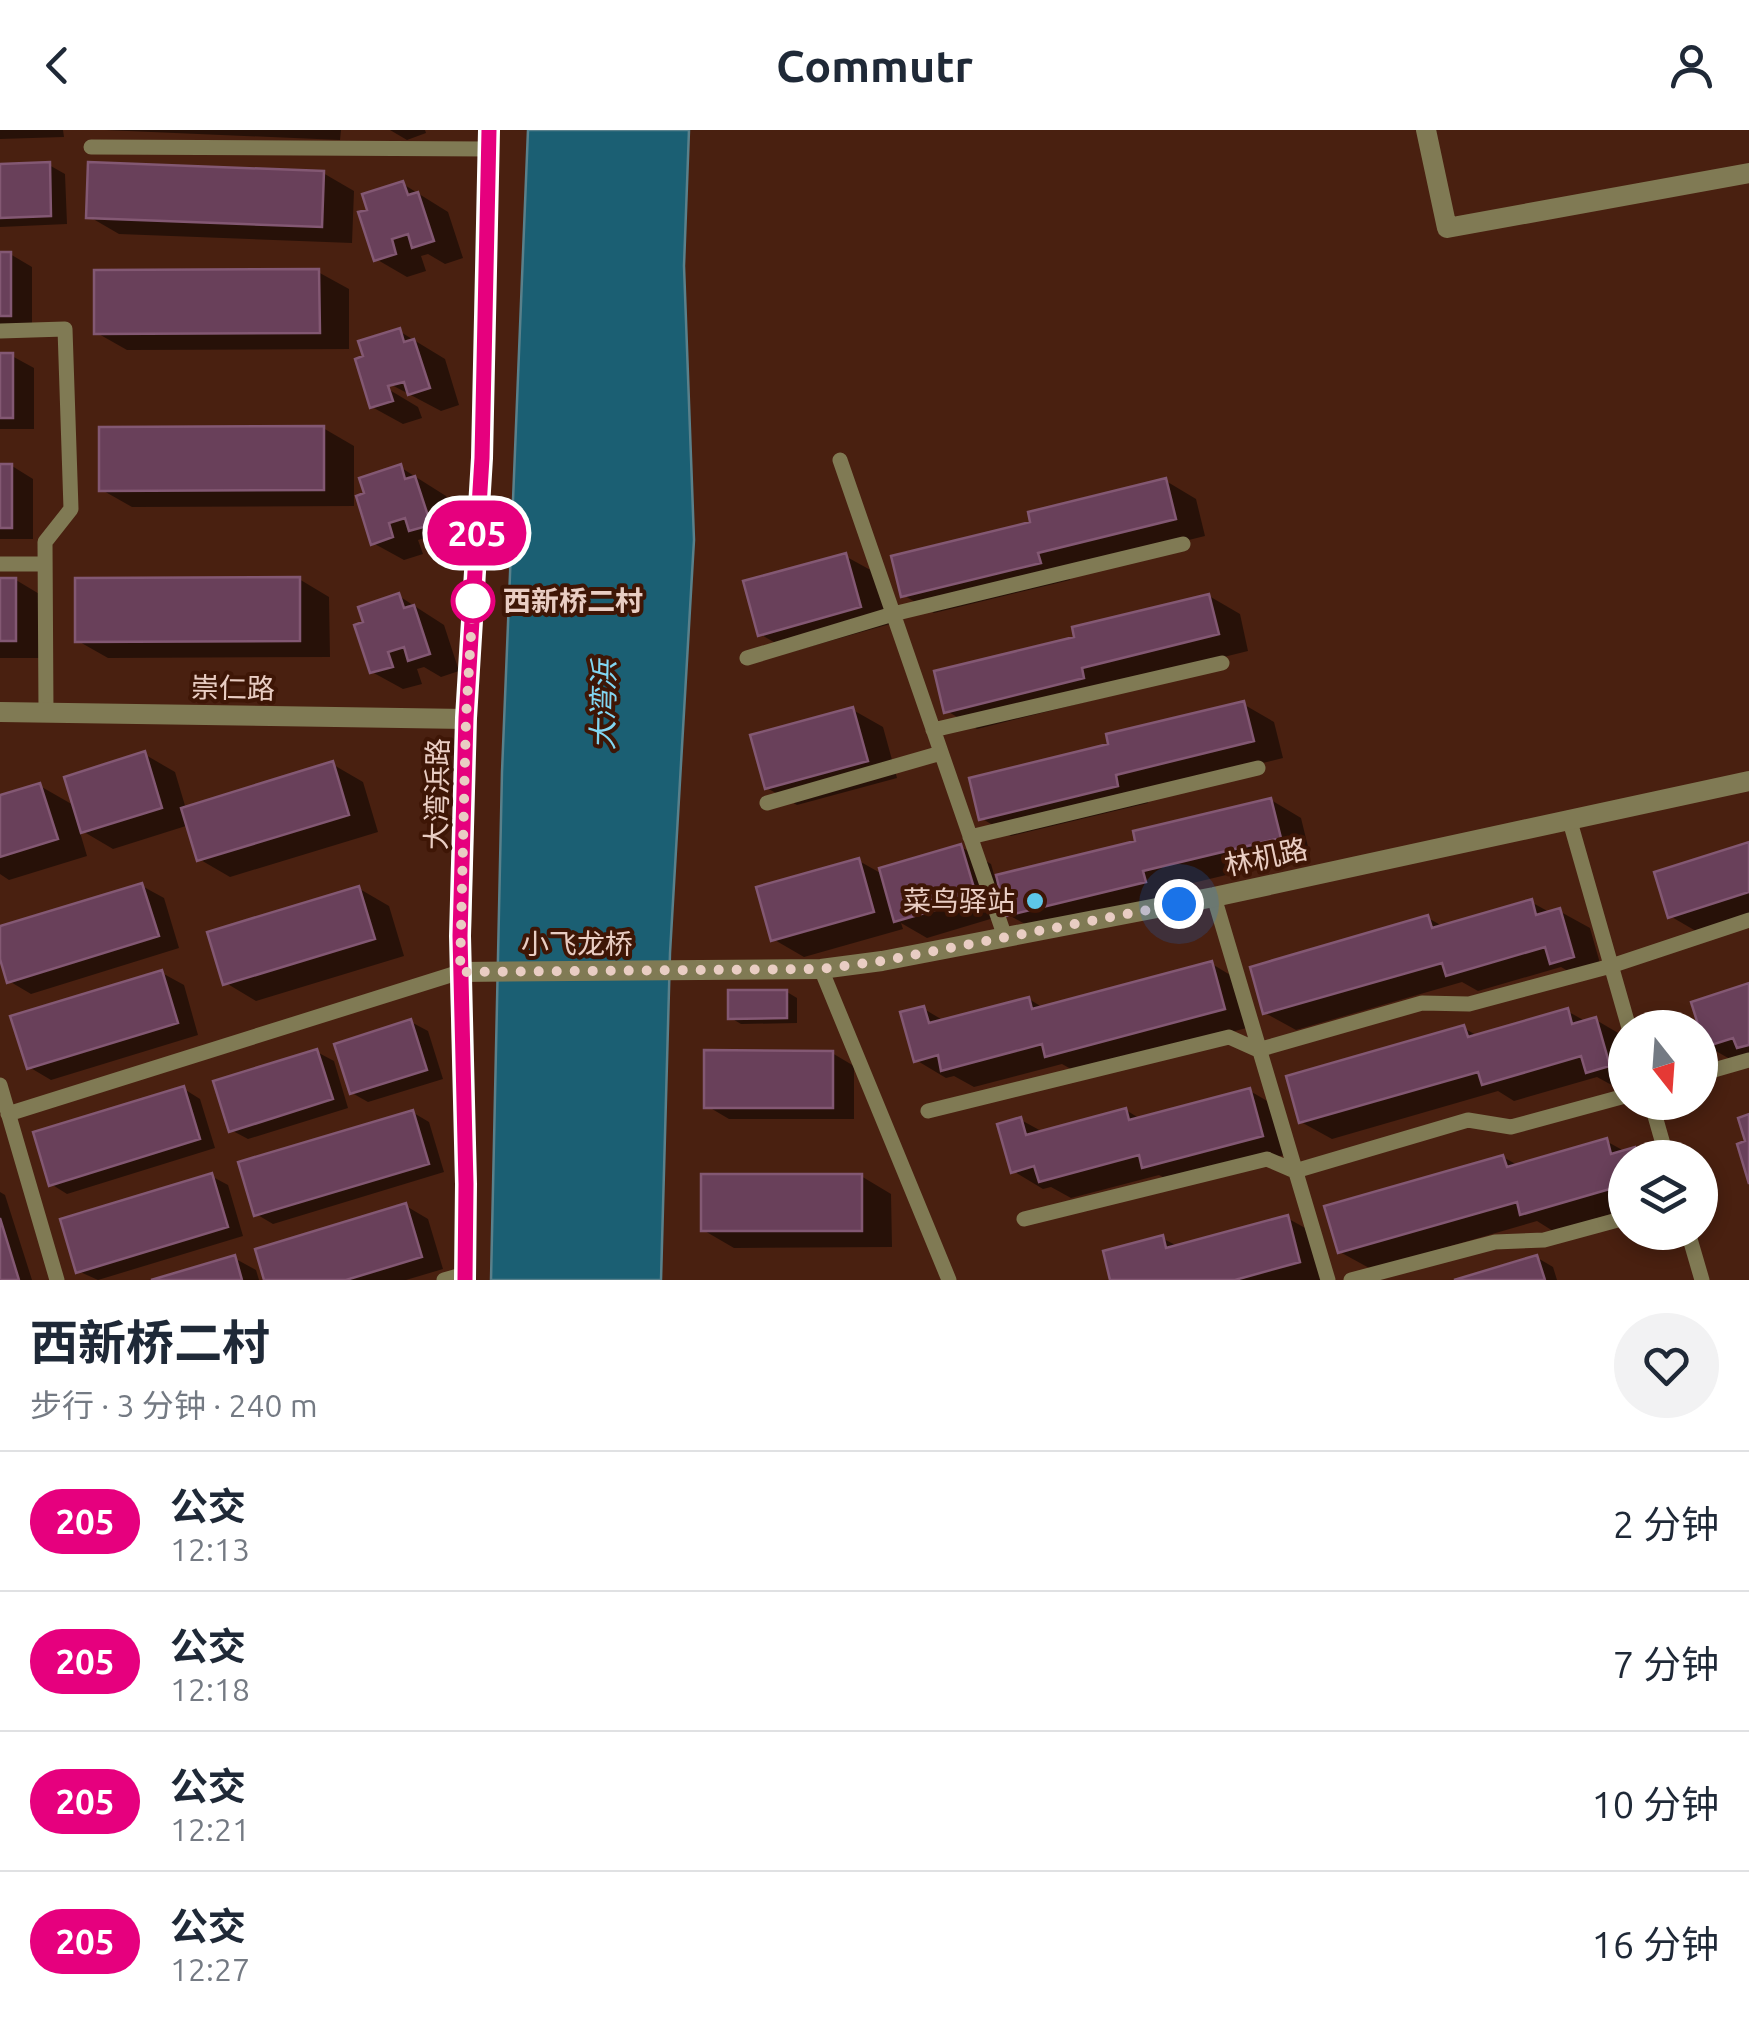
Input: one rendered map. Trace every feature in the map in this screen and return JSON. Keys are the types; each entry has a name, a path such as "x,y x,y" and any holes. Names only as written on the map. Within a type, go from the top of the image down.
{"street":[{"path":"1426,130 1447,228 1749,173"},
{"name":"大湾浜路","path":"465,1277 460,972 466,718 482,458 489,140"},
{"name":"崇仁路","path":"0,712 466,718"},
{"name":"林机路","path":"672,972 821,969 882,961 1214,897 1749,781"},
{"name":"小飞龙桥","path":"460,972 672,972"}],"lane":[{"path":"91,147 489,140"},
{"path":"0,331 65,329 71,509 45,542 46,712"},
{"path":"840,460 1005,938"},
{"path":"747,658 894,614 1184,544"},
{"path":"0,564 45,564"},
{"path":"934,730 1222,663"},
{"path":"767,802 942,753"},
{"path":"970,837 1258,768"},
{"path":"1569,818 1624,1010"},
{"path":"1214,897 1328,1280"},
{"path":"928,1111 1229,1038 1258,1050 1422,1003 1469,1004 1612,966 1749,920"},
{"path":"821,969 948,1280"},
{"path":"8,1114 460,972"},
{"path":"1718,1069 1749,1060"},
{"path":"0,1085 57,1280"},
{"path":"1024,1219 1267,1159 1295,1171 1468,1120 1510,1127 1608,1101"},
{"path":"1351,1280 1495,1242 1544,1240 1608,1223"},
{"path":"1693,1250 1702,1280"},
{"path":"444,1280 465,1277"}],"water":[{"name":"大湾浜","path":"528,130 689,130 684,266 694,540 670,953 661,1280 491,1280 502,772"}],"building":[{"path":"50,162 51,216 0,218 0,164"},
{"path":"88,162 324,171 322,227 86,218"},
{"path":"403,181 408,195 418,192 434,241 412,248 408,234 392,239 396,254 374,261 358,212 367,210 362,194"},
{"path":"0,252 11,252 11,316 0,316"},
{"path":"319,269 320,333 94,334 94,270"},
{"path":"400,328 404,342 414,339 430,388 408,395 404,382 388,386 393,401 370,408 355,359 363,356 358,341"},
{"path":"0,353 13,353 13,418 0,418"},
{"path":"324,426 324,490 99,491 99,427"},
{"path":"0,464 12,464 12,528 0,528"},
{"path":"401,464 405,479 415,476 431,525 409,531 405,518 389,523 393,537 371,545 356,496 364,493 359,478"},
{"path":"1166,478 1176,519 1038,553 1041,563 901,597 891,556 1030,522 1028,512"},
{"path":"846,553 861,607 758,636 743,581"},
{"path":"300,577 300,641 75,642 75,578"},
{"path":"0,578 16,578 16,641 0,641"},
{"path":"399,593 404,608 414,605 430,654 408,661 404,647 388,652 393,667 370,673 354,625 363,622 358,607"},
{"path":"1209,594 1219,634 1082,668 1084,678 944,713 934,671 1074,637 1072,627"},
{"path":"1244,701 1254,741 1116,775 1118,786 979,820 969,778 1108,744 1106,734"},
{"path":"853,707 868,761 765,789 750,735"},
{"path":"145,751 162,808 81,833 64,777"},
{"path":"333,761 349,815 197,861 181,808"},
{"path":"40,783 58,839 0,857 0,795"},
{"path":"1271,798 1281,838 1143,871 1146,882 1006,916 996,875 1135,841 1133,831"},
{"path":"1749,842 1749,892 1668,918 1654,872"},
{"path":"961,844 977,898 894,922 879,868"},
{"path":"859,858 874,912 771,941 756,887"},
{"path":"142,883 159,936 7,983 0,959 0,926"},
{"path":"359,886 375,939 223,985 207,932"},
{"path":"1532,899 1536,915 1560,908 1574,957 1550,964 1545,947 1446,976 1442,963 1263,1014 1250,967 1428,915 1432,928"},
{"path":"1212,961 1225,1009 1045,1057 1042,1044 941,1071 938,1055 914,1062 900,1012 924,1006 929,1023 1029,997 1032,1009"},
{"path":"162,970 178,1023 27,1069 10,1016"},
{"path":"1749,983 1749,1045 1737,1048 1733,1038 1718,1043 1718,1010 1693,1010 1691,1002"},
{"path":"728,990 787,990 787,1018 728,1019"},
{"path":"1568,1008 1572,1024 1596,1017 1608,1067 1586,1073 1581,1056 1482,1085 1478,1072 1299,1123 1286,1076 1464,1025 1468,1037"},
{"path":"411,1019 427,1070 350,1094 334,1044"},
{"path":"317,1049 333,1099 229,1132 213,1081"},
{"path":"704,1050 833,1051 833,1108 704,1108"},
{"path":"184,1086 200,1139 49,1186 33,1132"},
{"path":"1250,1088 1263,1136 1142,1168 1139,1155 1039,1182 1034,1166 1011,1173 997,1124 1021,1117 1026,1135 1126,1108 1129,1120"},
{"path":"413,1110 429,1164 254,1216 238,1162"},
{"path":"1749,1114 1749,1184 1737,1144 1745,1141 1738,1118"},
{"path":"1607,1138 1608,1189 1520,1215 1517,1202 1338,1253 1324,1206 1503,1155 1507,1167"},
{"path":"212,1173 228,1227 76,1273 60,1219"},
{"path":"701,1174 862,1174 862,1231 701,1231"},
{"path":"406,1203 422,1257 346,1280 264,1280 255,1249"},
{"path":"1288,1215 1300,1262 1235,1280 1110,1280 1103,1251 1163,1235 1166,1248"},
{"path":"0,1218 19,1280 0,1280"},
{"path":"235,1255 242,1280 151,1280"},
{"path":"1537,1255 1545,1280 1454,1280"}],"bus line":[{"name":"205","path":"465,1280 460,936 466,718 482,458 489,130"}],"place":[{"name":"西新桥二村","path":"473,601"},
{"name":"菜鸟驿站","path":"1035,901"}],"route":[{"path":"473,601 460,972 821,969 882,961 1179,904"}]}
